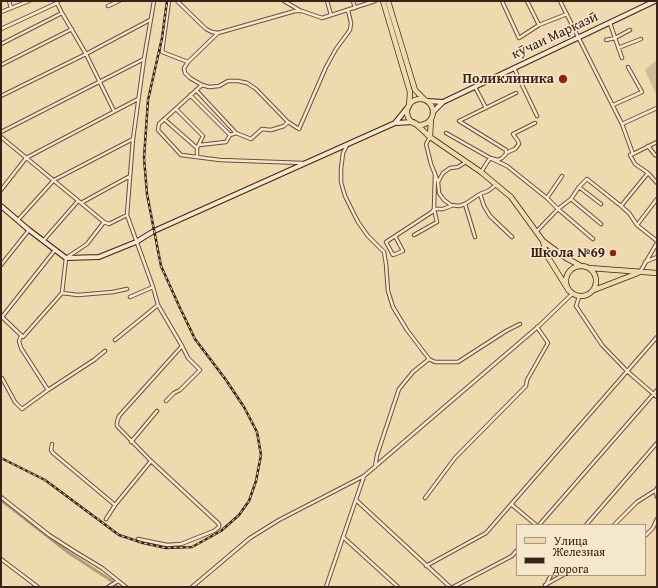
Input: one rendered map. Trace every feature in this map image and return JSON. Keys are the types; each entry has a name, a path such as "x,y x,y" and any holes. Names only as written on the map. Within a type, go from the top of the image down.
{"main road":[{"path":"383,1 410,92 408,116 430,137 481,172 511,197 536,232 542,242 546,254 571,293 579,297 588,295 594,290 640,272"},
{"path":"388,1 414,90 426,100 432,108 433,112 430,137"},
{"path":"408,107 413,101 426,100"},
{"path":"414,122 422,124 431,119"},
{"path":"542,242 581,266 588,268 657,273"},
{"path":"571,293 566,282 568,273 572,269 581,266"},
{"path":"588,268 592,270 596,280 594,290"}],"street":[{"path":"8,1 11,8"},
{"path":"1,12 29,1"},
{"path":"108,6 119,1"},
{"path":"154,1 138,99 133,139 127,215 158,305 188,358 200,370 180,390 174,393 166,401"},
{"path":"169,1 162,52 188,62"},
{"path":"177,1 206,29 218,33"},
{"path":"284,1 302,11 322,18 375,1"},
{"path":"327,1 331,15"},
{"path":"353,1 355,8"},
{"path":"502,1 519,38 539,25 567,14"},
{"path":"526,1 539,25"},
{"path":"560,1 613,105 633,154"},
{"name":"кӯчаи Марказӣ","path":"443,102 655,1"},
{"path":"1,29 58,2 62,13 86,54 114,111"},
{"path":"302,11 295,11 218,33 188,62 184,68 185,73 190,78 209,87 219,86 228,81 247,83 256,89 288,122 299,129 326,67 336,49 350,30 351,22 348,10"},
{"path":"1,44 62,13"},
{"path":"1,96 86,54 150,20"},
{"path":"610,22 622,58"},
{"path":"1,65 72,29"},
{"path":"606,40 615,38 630,30"},
{"path":"618,48 641,39"},
{"path":"1,132 100,83 144,59"},
{"path":"613,105 642,92 628,67"},
{"path":"514,68 537,116"},
{"path":"202,85 159,124 158,130 181,155 220,160 306,163"},
{"path":"474,87 486,108"},
{"path":"196,90 236,133 251,139 262,129 271,130 284,126 288,122"},
{"path":"506,154 506,150 459,121 516,93"},
{"path":"190,96 230,135"},
{"path":"1,190 26,158 138,99"},
{"path":"426,100 443,102"},
{"path":"433,112 443,102"},
{"path":"395,123 408,107"},
{"path":"622,124 657,108"},
{"path":"176,109 203,136 198,147 197,157"},
{"path":"164,119 198,147 226,142 230,135 236,133"},
{"path":"1,213 3,208 66,258 99,258 136,242 154,231 395,123 414,122"},
{"path":"490,158 498,160 515,149 519,144 513,134 535,123"},
{"path":"446,133 507,166 547,198 593,239"},
{"path":"430,137 426,144 438,182 439,193 451,206"},
{"path":"2,139 104,222 109,224 127,215"},
{"path":"18,220 54,180 133,139"},
{"path":"657,142 630,155 636,164 648,173 657,183"},
{"path":"347,145 343,153 341,169 341,182 345,196 358,222 368,236 384,252 388,291 393,306 407,330 429,359 435,362 458,362 506,331 520,324"},
{"path":"648,146 657,156"},
{"path":"481,172 490,158"},
{"path":"438,182 443,174 450,168 466,162"},
{"path":"414,236 437,222 434,209 435,173"},
{"path":"621,206 648,173"},
{"path":"43,241 80,202 130,176"},
{"path":"547,198 562,176"},
{"path":"536,232 558,209 571,199 579,187 587,179 629,213 637,225 657,242 640,272"},
{"path":"395,236 403,250 393,255 386,242 395,236 432,212 434,209 443,209 465,204 496,185"},
{"path":"579,187 601,204"},
{"path":"480,194 484,206 490,216 512,237"},
{"path":"571,199 602,224"},
{"path":"637,225 657,199"},
{"path":"465,204 475,237"},
{"path":"48,390 21,348 19,341 21,336 23,337 62,293 66,258 87,244 104,222"},
{"path":"1,265 29,230"},
{"path":"21,336 1,317 55,250"},
{"path":"644,263 657,257"},
{"path":"130,297 153,288"},
{"path":"62,293 78,295 113,292 127,289"},
{"path":"192,587 250,538 273,524 364,476 537,327 571,293"},
{"path":"579,297 576,306 602,345 627,371 657,397"},
{"path":"115,340 158,305"},
{"path":"425,498 455,458 526,386 527,380 548,343 537,327"},
{"path":"426,566 486,533 657,337"},
{"path":"138,540 167,545 181,544 214,532 219,527 219,524 131,442 117,426 119,416 182,346"},
{"path":"2,378 15,402 22,409 105,351"},
{"path":"375,467 377,455 399,389 413,372 429,359"},
{"path":"539,524 657,390"},
{"path":"131,442 157,411"},
{"path":"587,524 657,443"},
{"path":"52,444 51,450 53,453 115,505"},
{"path":"106,519 115,505 151,461"},
{"path":"326,587 364,476"},
{"path":"657,489 657,497"},
{"path":"615,524 637,502 657,489"},
{"path":"1,496 49,535 102,568 126,587"},
{"path":"356,500 426,566 451,587 512,556 516,551"},
{"path":"511,504 537,524"},
{"path":"646,535 653,528 657,519"},
{"path":"343,537 398,587"},
{"path":"1,559 38,587"},
{"path":"545,586 550,576"},
{"path":"545,586 561,576"},
{"path":"108,587 118,581"}],"shaded area":[{"path":"657,60 657,96 645,70"}],"waterway":[{"path":"1,500 69,553 112,581"}],"railway":[{"path":"1,458 45,480 119,535 143,543 166,548 192,547 221,531 239,515 249,501 256,481 261,455 257,432 244,407 195,339 180,308 161,266 147,194 144,158 148,100 162,38 167,1"}],"place":[{"name":"Поликлиника","path":"563,79"},
{"name":"Школа №69","path":"613,253"}]}
